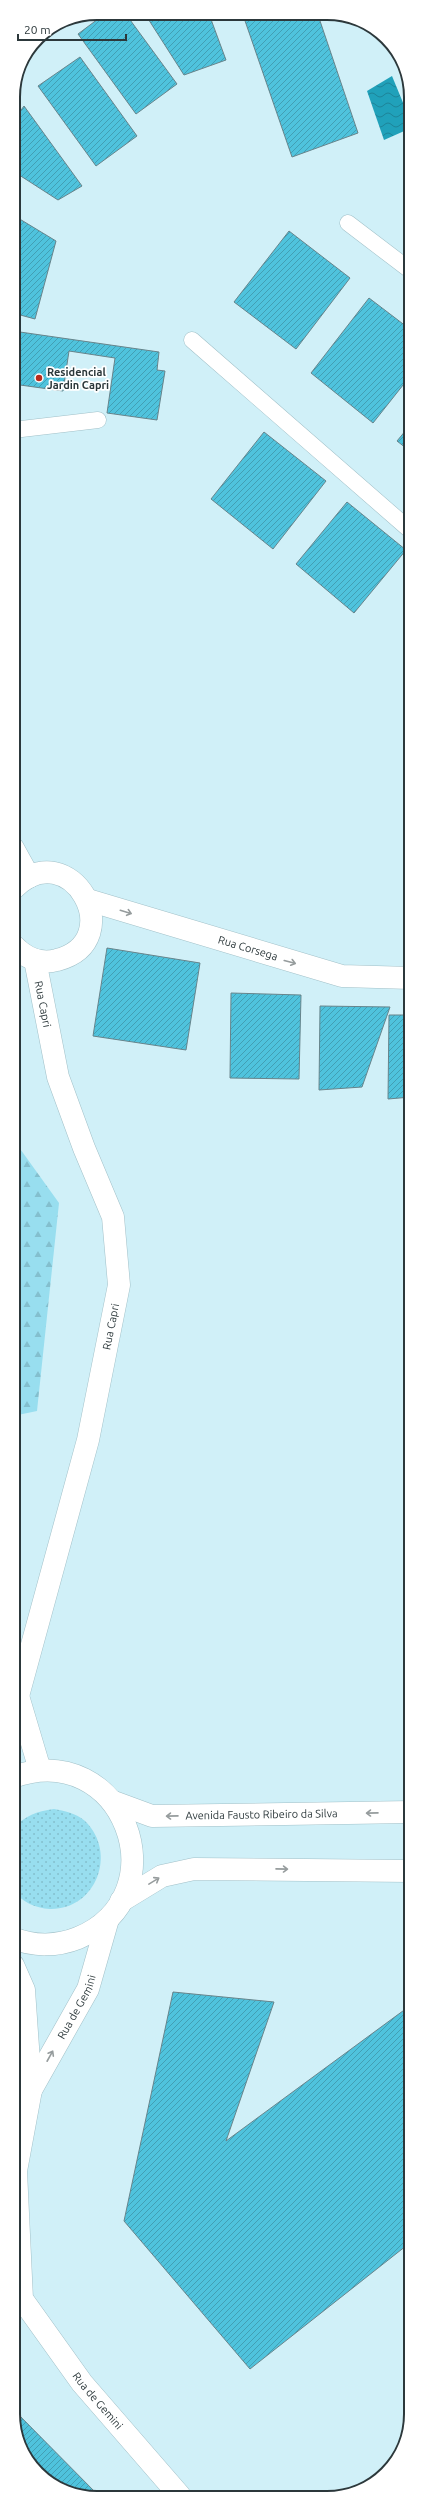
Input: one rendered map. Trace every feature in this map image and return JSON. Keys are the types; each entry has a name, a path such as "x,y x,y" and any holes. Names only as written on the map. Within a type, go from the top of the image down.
{"street":[{"path":"20,953 35,960 51,962 66,958 79,949 90,927 92,913 88,900 81,888 66,877 55,873 21,883"},
{"name":"Rua Corsega","path":"88,900 342,976 404,978"},
{"name":"Rua Capri","path":"20,1680 88,1440 119,1285 113,1217 84,1148 58,1077 35,960"},
{"path":"20,1707 40,1770"},
{"name":"Avenida Fausto Ribeiro da Silva","path":"20,1775 40,1770 71,1773 94,1784 114,1802 127,1824 133,1850 131,1877 121,1901 108,1919 89,1933 68,1942 43,1945 20,1940"},
{"name":"Avenida Fausto Ribeiro da Silva","path":"114,1802 152,1816 404,1812"},
{"name":"Avenida Fausto Ribeiro da Silva","path":"121,1901 162,1876 194,1869 404,1871"},
{"name":"Rua de Gemini","path":"32,2090 88,1989 108,1919"},
{"name":"Rua de Gemini","path":"20,1981 24,1990 32,2090 20,2149"},
{"name":"Rua de Gemini","path":"20,2297 82,2383 176,2491"}],"lane":[{"path":"348,223 404,266"},
{"path":"192,340 404,525"},
{"path":"20,429 98,420"}],"green space":[{"path":"20,1149 59,1203 37,1411 20,1415"},
{"path":"54,1809 74,1814 81,1818 95,1834 100,1848 101,1863 97,1877 90,1890 80,1900 66,1907 50,1909 39,1907 29,1904 20,1898 20,1822 42,1811"}],"water":[{"path":"392,76 404,105 404,131 384,140 367,91"}],"building":[{"path":"97,20 130,20 177,84 136,114 78,34"},
{"path":"149,20 211,20 226,60 184,75"},
{"path":"245,20 320,20 358,133 292,157"},
{"path":"80,57 137,136 96,166 38,86"},
{"path":"24,106 82,186 58,200 20,176 20,111"},
{"path":"20,219 56,241 35,319 20,315"},
{"path":"289,231 350,278 296,349 234,302"},
{"path":"369,298 404,325 404,384 373,423 311,373"},
{"name":"Residencial Jardin Capri","path":"20,332 159,352 157,370 165,371 157,420 107,413 115,358 69,351 63,391 20,385"},
{"path":"264,432 326,481 273,549 211,499"},
{"path":"404,432 404,446 397,441"},
{"path":"347,502 404,548 404,552 354,613 296,564"},
{"path":"107,948 200,963 186,1050 93,1036"},
{"path":"231,993 301,995 299,1079 230,1078"},
{"path":"320,1006 390,1007 362,1087 319,1090"},
{"path":"389,1015 404,1015 404,1098 388,1099"},
{"path":"173,1992 274,2002 226,2141 404,2010 404,2248 250,2369 124,2221"},
{"path":"20,2416 94,2491 82,2490 58,2481 39,2465 30,2453 26,2444 21,2429"}],"place":[{"name":"Residencial Jardin Capri","path":"39,378"}]}
